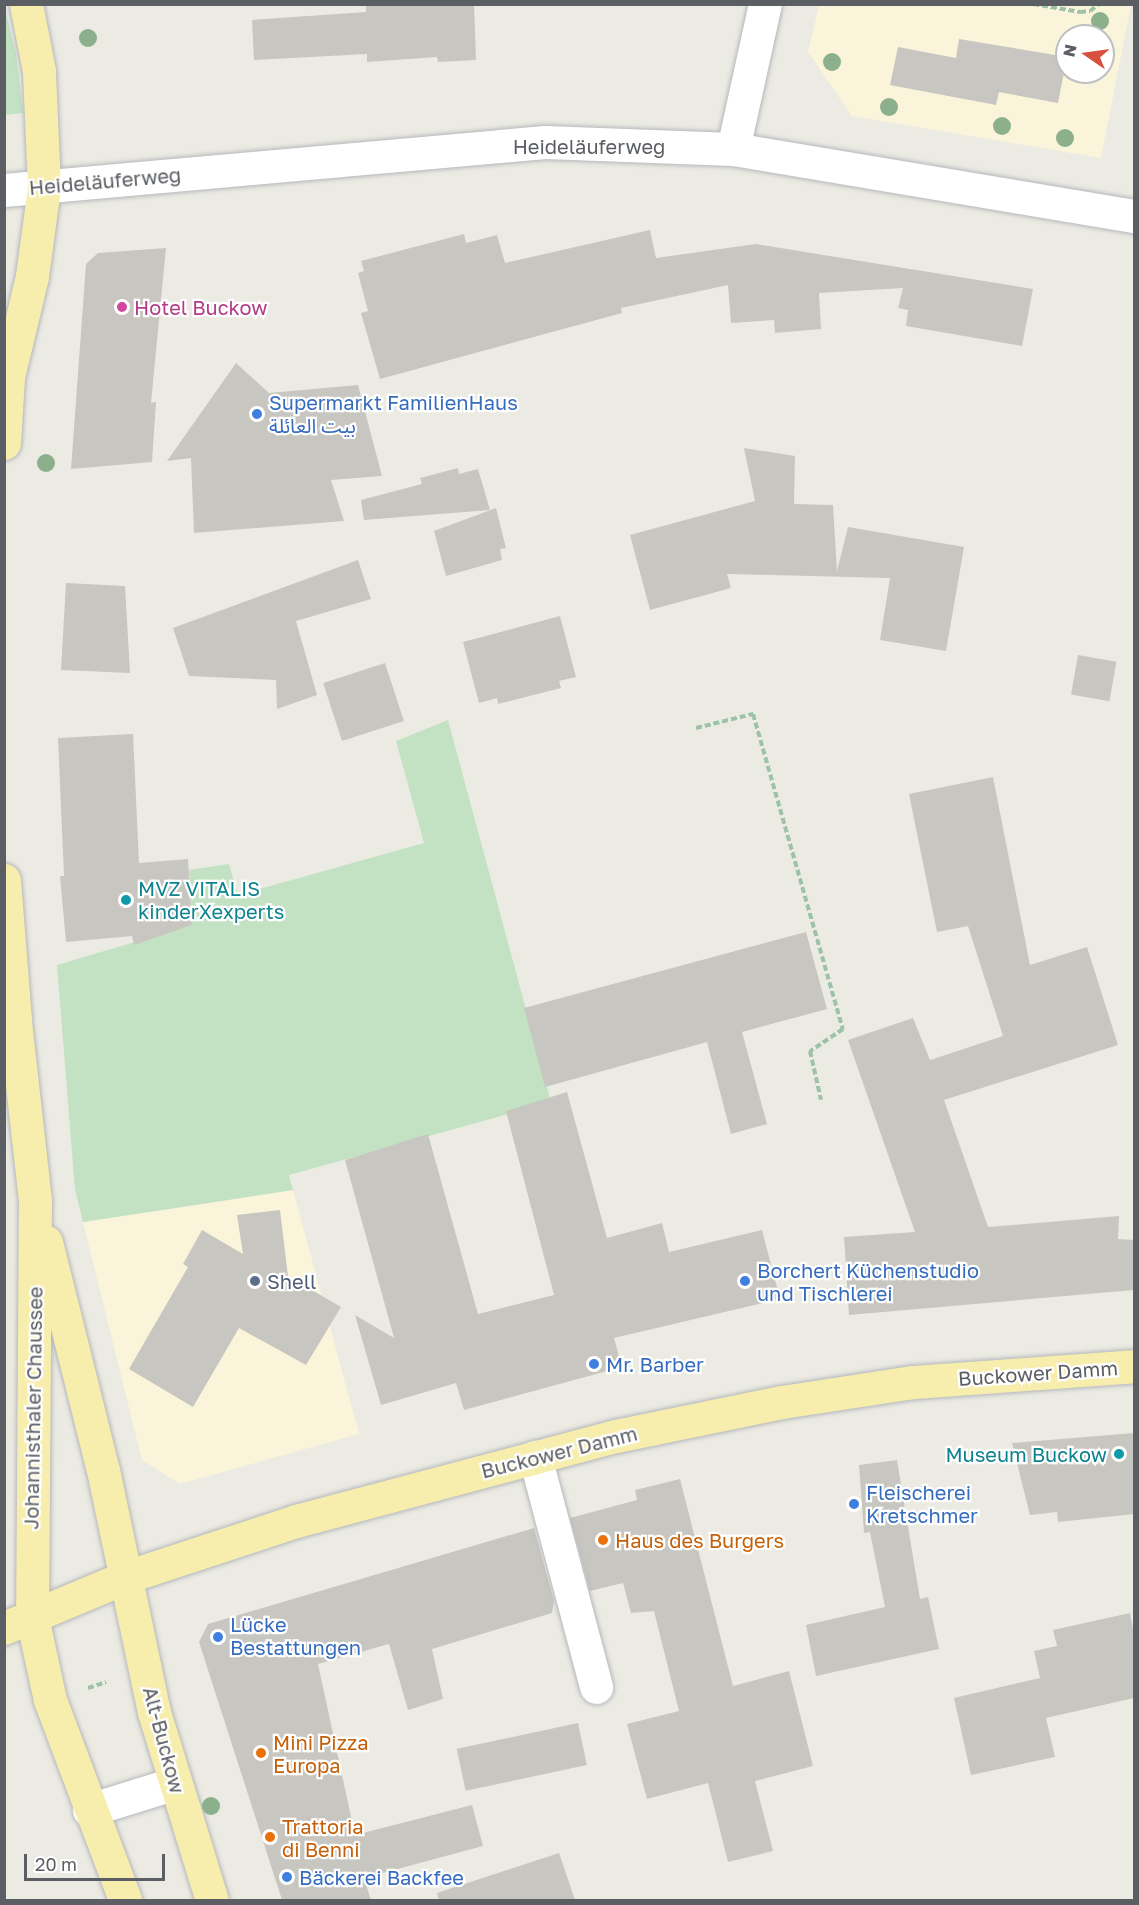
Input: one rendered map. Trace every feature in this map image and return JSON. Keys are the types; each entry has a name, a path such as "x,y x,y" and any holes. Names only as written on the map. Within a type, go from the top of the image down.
{"main road":[{"path":"4,443 6,372 33,276 44,187 39,71 26,4"},
{"name":"Johannisthaler Chaussee","path":"4,880 10,1031 36,1200 126,1577"},
{"name":"Johannisthaler Chaussee","path":"18,1622 36,1200"},
{"name":"Buckower Damm","path":"18,1622 126,1577 296,1521 616,1436 805,1398 913,1382 1134,1366"},
{"name":"Alt-Buckow","path":"126,1577 154,1712 212,1900"},
{"path":"18,1622 50,1700 88,1810 125,1900"}],"street":[{"path":"733,149 765,4"},
{"name":"Heideläuferweg","path":"4,190 545,142 733,149 1134,216"},
{"path":"535,1457 596,1687"},
{"path":"88,1810 175,1783"}],"path":[{"path":"1033,4 1074,12 1090,11 1099,4"},
{"path":"696,728 753,714 843,1029 810,1051 821,1100"},
{"path":"82,1690 107,1682"}],"shaded area":[{"path":"819,5 1131,5 1101,158 852,116 808,52"},
{"path":"293,1190 359,1434 180,1484 142,1460 83,1222"}],"green space":[{"path":"4,5 16,53 23,113 5,115"},
{"path":"448,720 551,1102 289,1175 293,1190 83,1222 75,1190 57,965 192,925 189,870 229,864 238,895 424,843 396,741"}],"building":[{"path":"366,4 474,4 476,60 438,62 437,57 367,62 367,54 254,60 252,20 366,12"},
{"path":"959,39 1055,55 1055,84 1062,84 1058,103 999,92 996,105 890,85 898,47 956,58"},
{"path":"650,230 656,258 756,244 1033,289 1022,346 906,326 908,310 898,308 903,288 819,293 821,329 775,333 774,320 731,323 728,285 621,308 622,313 380,379 361,313 368,311 358,273 364,271 361,261 464,234 466,243 497,235 505,263"},
{"path":"166,248 151,403 156,402 152,462 71,469 86,264 98,253"},
{"path":"236,363 269,393 358,385 382,476 331,480 344,521 194,533 191,458 167,461"},
{"path":"744,448 795,456 794,504 833,505 837,571 848,527 964,547 946,651 880,640 890,578 727,574 731,588 650,610 630,535 755,501"},
{"path":"458,468 459,474 478,469 490,510 364,520 361,500 422,484 420,478"},
{"path":"496,508 506,548 500,549 502,560 446,576 434,531"},
{"path":"358,560 371,599 296,621 317,695 277,709 276,680 189,676 173,628"},
{"path":"66,583 125,586 130,673 61,670"},
{"path":"560,616 576,677 559,681 561,688 498,704 497,698 479,703 463,642"},
{"path":"1078,655 1116,662 1109,701 1071,694"},
{"path":"385,663 404,721 342,741 323,683"},
{"path":"133,734 139,863 188,859 192,925 134,945 132,936 66,942 60,876 64,876 58,738"},
{"path":"993,777 1030,965 1087,947 1118,1045 944,1100 988,1227 1119,1216 1118,1239 1134,1240 1134,1290 849,1315 844,1237 915,1232 848,1040 913,1018 930,1060 1003,1036 968,926 937,932 909,794"},
{"path":"806,932 827,1009 742,1032 767,1124 731,1134 707,1042 545,1087 524,1008"},
{"path":"567,1092 607,1238 662,1223 669,1252 762,1230 780,1299 614,1338 622,1367 464,1410 456,1383 381,1405 355,1315 394,1338 345,1160 428,1134 478,1314 554,1295 506,1111"},
{"path":"280,1210 288,1276 341,1307 306,1365 239,1328 193,1407 129,1369 188,1267 183,1264 202,1230 243,1254 237,1215"},
{"path":"1134,1433 1134,1514 1058,1522 1057,1512 1030,1515 1012,1443"},
{"path":"897,1460 920,1599 928,1597 939,1649 816,1676 806,1625 885,1607 870,1532 864,1533 859,1465"},
{"path":"680,1479 733,1686 789,1671 813,1766 755,1781 773,1851 728,1862 708,1783 647,1799 627,1724 679,1711 654,1611 631,1613 623,1583 590,1591 570,1518 637,1500 635,1490"},
{"path":"534,1528 554,1601 552,1613 432,1649 443,1699 408,1710 389,1644 318,1664 355,1835 472,1805 483,1846 364,1878 371,1900 282,1900 199,1642 208,1624"},
{"path":"1130,1613 1134,1634 1134,1698 1046,1718 1055,1757 971,1775 954,1698 1040,1678 1034,1651 1057,1646 1053,1630"},
{"path":"578,1723 587,1765 466,1791 457,1749"},
{"path":"559,1853 575,1900 439,1900 437,1893"}],"place":[{"name":"Hotel Buckow","path":"122,307"},
{"name":"Supermarkt FamilienHaus بيت العائلة","path":"257,414"},
{"name":"MVZ VITALIS kinderXexperts","path":"126,900"},
{"name":"Shell","path":"255,1281"},
{"name":"Borchert Küchenstudio und Tischlerei","path":"745,1281"},
{"name":"Mr. Barber","path":"594,1364"},
{"name":"Museum Buckow","path":"1119,1454"},
{"name":"Fleischerei Kretschmer","path":"854,1504"},
{"name":"Haus des Burgers","path":"603,1540"},
{"name":"Lücke Bestattungen","path":"218,1637"},
{"name":"Mini Pizza Europa","path":"261,1753"},
{"name":"Trattoria di Benni","path":"270,1837"},
{"name":"Bäckerei Backfee","path":"287,1877"}]}
